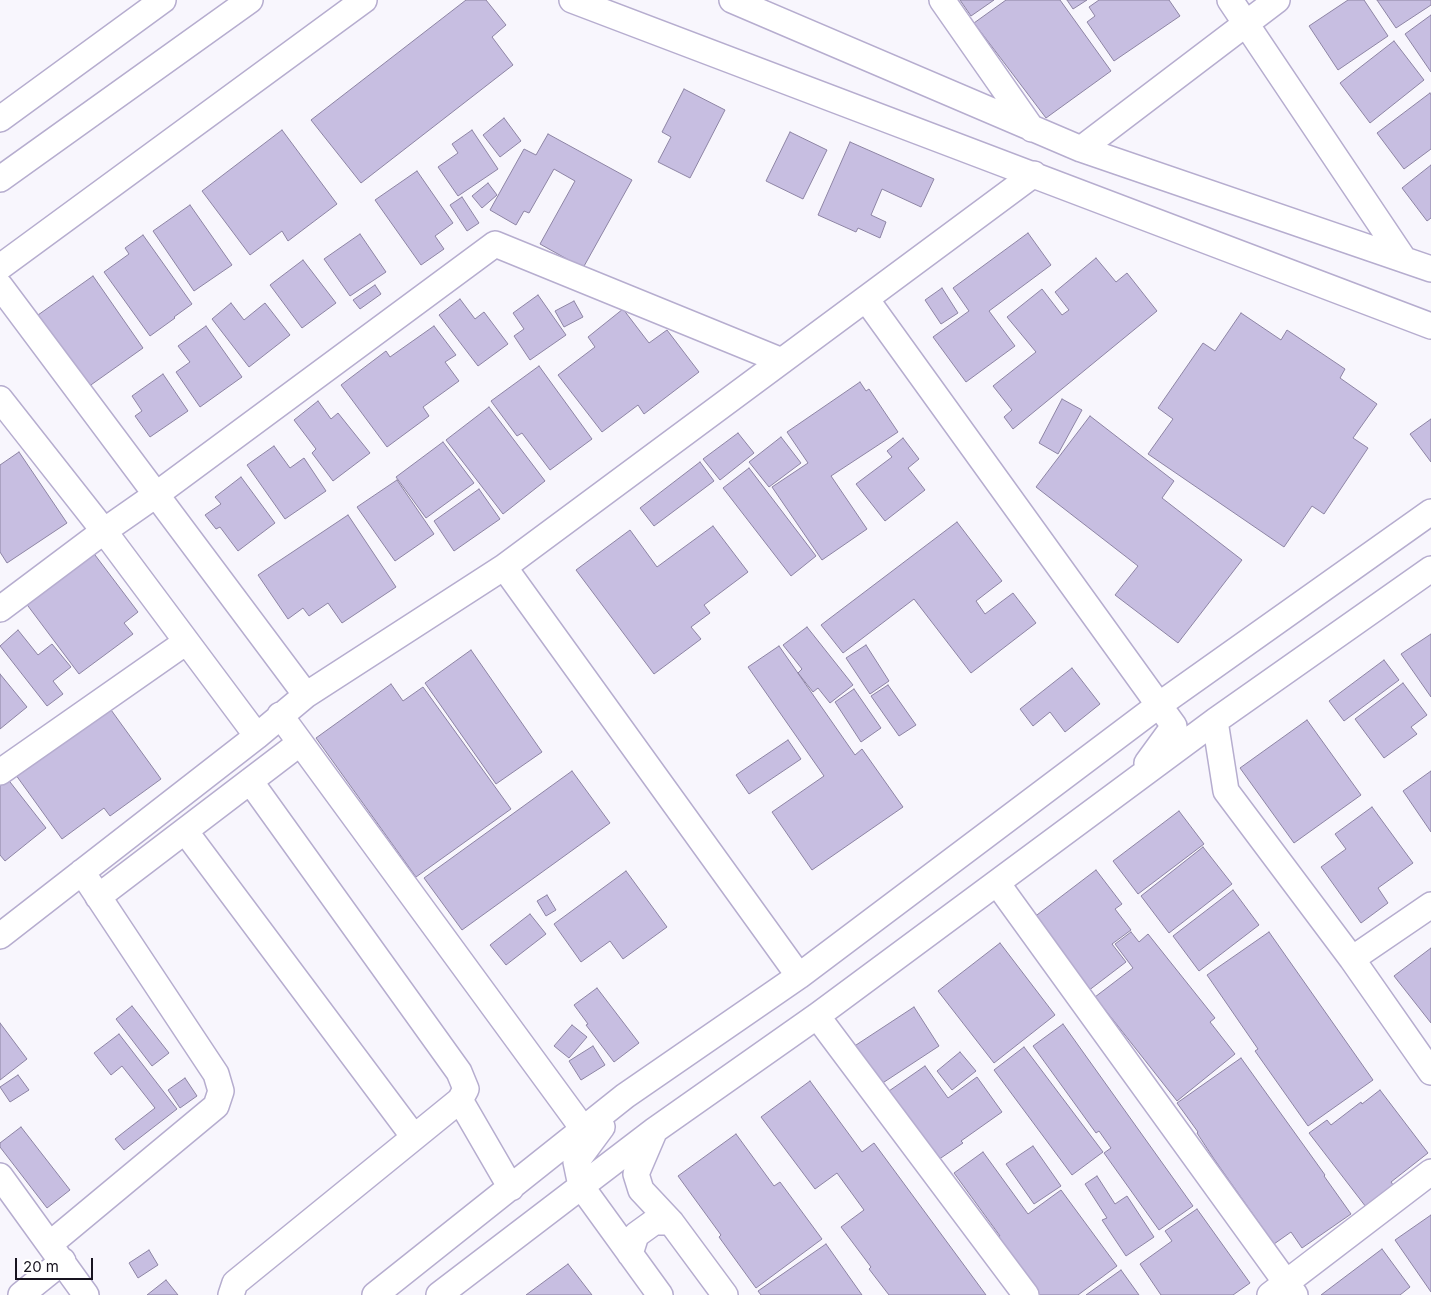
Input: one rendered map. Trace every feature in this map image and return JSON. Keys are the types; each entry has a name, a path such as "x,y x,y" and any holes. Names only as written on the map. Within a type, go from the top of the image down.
{"street":[{"path":"0,119 163,0"},
{"path":"0,179 250,0"},
{"path":"0,267 364,0"},
{"path":"572,0 1431,326"},
{"path":"732,0 1032,129 1081,148 1431,269"},
{"path":"942,0 1032,129"},
{"path":"1230,0 1247,22 1403,258"},
{"path":"1081,148 1277,0"},
{"path":"0,936 257,736 306,695 504,567 1034,174"},
{"path":"0,609 496,244 782,361"},
{"path":"0,286 306,695"},
{"path":"866,299 1174,726 1131,784"},
{"path":"0,398 104,531 257,736"},
{"path":"375,1295 625,1096 800,976 1159,706 1431,512"},
{"path":"504,567 800,976"},
{"path":"439,1295 655,1130 817,1016 1215,721 1431,569"},
{"path":"0,772 186,642"},
{"path":"280,715 584,1130"},
{"path":"1215,721 1226,791 1352,959 1431,1072"},
{"path":"98,897 300,743"},
{"path":"231,1295 235,1283 460,1100 466,1089 459,1072 250,782"},
{"path":"186,831 414,1137"},
{"path":"21,1295 56,1252 216,1106 221,1091 216,1074 82,872"},
{"path":"997,883 1284,1291 1431,1172"},
{"path":"1352,959 1431,904"},
{"path":"817,1016 1026,1295"},
{"path":"625,1096 576,1162 581,1186 660,1295"},
{"path":"460,1100 511,1188"},
{"path":"655,1130 636,1174 640,1190 670,1222 724,1295"},
{"path":"0,1176 86,1295"},
{"path":"630,1254 636,1234 654,1222 670,1222"}],"building":[{"path":"466,0 486,0 506,25 492,37 513,65 361,183 311,120"},
{"path":"960,0 994,0 971,16"},
{"path":"1006,0 1060,0 1111,71 1046,118 974,23"},
{"path":"1067,0 1087,0 1073,9"},
{"path":"1099,0 1169,0 1180,16 1114,61 1087,22 1095,16 1089,7"},
{"path":"1348,0 1364,0 1388,36 1338,70 1309,26"},
{"path":"1377,0 1431,0 1431,5 1396,28"},
{"path":"1431,15 1431,72 1405,34"},
{"path":"1394,41 1424,80 1370,123 1340,83"},
{"path":"684,89 725,110 690,178 658,162 671,137 662,132"},
{"path":"1430,93 1431,149 1404,169 1377,133"},
{"path":"504,118 521,141 500,157 483,135"},
{"path":"282,130 337,204 288,241 282,231 250,255 202,191"},
{"path":"472,130 498,169 458,196 438,167 458,153 452,144"},
{"path":"790,132 827,150 803,199 766,181"},
{"path":"548,134 632,180 583,268 540,244 575,181 554,169 529,213 524,211 516,225 490,210 524,149 536,155"},
{"path":"850,142 934,179 921,207 882,189 871,215 886,222 880,238 858,228 856,232 818,215"},
{"path":"1431,165 1431,218 1427,221 1402,188"},
{"path":"417,171 453,223 435,236 444,249 421,265 375,200"},
{"path":"488,183 497,195 482,208 472,196"},
{"path":"462,197 479,223 467,231 450,205"},
{"path":"190,205 232,265 194,291 153,231"},
{"path":"1028,233 1051,265 989,311 1015,346 966,382 933,337 969,311 953,288"},
{"path":"360,234 386,272 350,296 324,259"},
{"path":"143,235 192,304 150,336 104,272 129,254 125,248"},
{"path":"1096,258 1116,282 1127,273 1157,311 1013,429 1004,417 1012,410 993,386 1036,352 1007,317 1042,289 1062,315 1069,310 1055,292"},
{"path":"303,260 336,303 302,328 270,285"},
{"path":"93,276 143,348 88,387 38,315"},
{"path":"375,285 381,294 360,309 353,300"},
{"path":"942,288 958,313 941,324 925,300"},
{"path":"538,295 566,335 530,360 514,336 524,329 513,313"},
{"path":"460,299 475,319 484,312 508,344 478,366 439,315"},
{"path":"574,301 583,317 564,327 555,311"},
{"path":"231,303 244,320 265,303 290,335 249,367 212,319"},
{"path":"623,309 649,343 667,330 699,372 644,414 638,405 602,432 558,375 595,347 588,337"},
{"path":"1241,313 1281,340 1287,330 1345,369 1340,378 1377,404 1353,438 1368,448 1324,514 1312,506 1284,547 1148,454 1173,419 1158,408 1203,343 1215,351"},
{"path":"206,326 242,377 200,407 176,372 190,362 178,346"},
{"path":"434,326 456,355 445,362 459,381 423,407 429,416 387,447 341,385 386,351 390,357"},
{"path":"539,366 592,439 550,470 522,433 517,436 491,401"},
{"path":"163,374 188,411 150,437 135,416 142,411 132,396"},
{"path":"860,382 866,391 869,389 898,432 831,476 867,529 822,560 772,487 808,463 787,432"},
{"path":"1062,399 1082,410 1058,454 1039,443"},
{"path":"318,401 331,419 338,413 370,453 333,481 312,453 316,449 294,420"},
{"path":"489,407 545,481 503,514 446,440"},
{"path":"1090,416 1174,481 1162,498 1242,560 1178,643 1115,595 1138,566 1036,487"},
{"path":"1431,419 1431,462 1410,434"},
{"path":"738,433 754,453 720,480 703,459"},
{"path":"781,437 801,463 769,487 749,462"},
{"path":"903,438 919,459 908,468 925,490 885,521 856,484 892,457 887,451"},
{"path":"443,442 474,483 426,518 396,477"},
{"path":"274,446 290,468 304,458 326,491 285,519 247,465"},
{"path":"19,452 67,523 7,563 0,552 0,465"},
{"path":"700,462 714,481 654,526 640,508"},
{"path":"749,468 816,556 791,576 723,488"},
{"path":"241,477 275,523 238,551 220,527 216,529 205,515 221,504 215,497"},
{"path":"397,480 434,534 395,561 357,507"},
{"path":"479,489 500,519 454,551 434,521"},
{"path":"348,515 396,587 342,623 328,603 309,616 303,608 288,619 258,575"},
{"path":"957,522 1002,581 976,601 985,614 1013,593 1036,623 971,673 914,599 843,653 821,625"},
{"path":"713,526 748,572 704,605 710,613 691,627 701,639 654,674 576,570 630,530 657,567"},
{"path":"92,551 138,612 124,623 133,634 79,674 25,602"},
{"path":"807,627 853,685 830,703 818,688 813,692 798,673 802,669 783,645"},
{"path":"18,630 38,655 52,644 71,667 53,681 63,694 47,706 0,646"},
{"path":"1431,634 1431,697 1401,654"},
{"path":"866,645 889,681 870,694 846,658"},
{"path":"779,646 855,755 862,749 903,807 812,870 772,812 824,776 748,667"},
{"path":"471,650 542,752 496,784 425,683"},
{"path":"1384,660 1399,680 1344,721 1329,701"},
{"path":"1072,668 1100,704 1065,732 1050,712 1033,726 1020,709"},
{"path":"0,674 27,707 0,729"},
{"path":"1403,683 1427,715 1411,727 1417,734 1384,758 1355,719"},
{"path":"391,684 403,701 423,687 511,809 416,877 316,738"},
{"path":"888,685 916,725 899,736 871,696"},
{"path":"854,689 881,728 861,742 835,702"},
{"path":"106,703 161,779 110,816 104,808 62,839 13,771"},
{"path":"1307,720 1361,795 1294,843 1240,768"},
{"path":"788,740 801,759 749,794 736,775"},
{"path":"572,771 610,823 462,930 424,878"},
{"path":"1431,771 1431,832 1403,791"},
{"path":"3,773 46,828 5,861 0,855 0,776"},
{"path":"1372,807 1413,863 1378,888 1388,903 1361,923 1321,867 1346,849 1335,834"},
{"path":"1179,811 1204,844 1138,894 1113,861"},
{"path":"1203,847 1232,884 1169,933 1141,896"},
{"path":"1096,870 1122,904 1115,909 1131,930 1112,944 1126,962 1088,991 1033,918"},
{"path":"626,871 667,927 623,959 610,941 581,962 554,924"},
{"path":"1233,890 1259,925 1199,971 1173,936"},
{"path":"547,895 556,910 546,916 537,901"},
{"path":"530,914 546,934 506,965 490,945"},
{"path":"1131,932 1139,942 1148,934 1215,1018 1210,1022 1235,1054 1177,1101 1095,997 1133,968 1115,944"},
{"path":"1269,932 1373,1080 1308,1126 1255,1051 1258,1049 1207,975"},
{"path":"1000,943 1055,1015 994,1063 938,991"},
{"path":"1431,948 1431,1023 1394,976"},
{"path":"597,988 639,1043 614,1062 586,1025 588,1024 574,1005"},
{"path":"132,1006 169,1053 152,1066 116,1019"},
{"path":"914,1007 939,1046 875,1088 850,1049"},
{"path":"0,1023 27,1059 0,1080"},
{"path":"1063,1024 1193,1206 1159,1230 1104,1153 1111,1148 1099,1131 1096,1133 1033,1046"},
{"path":"572,1025 587,1037 569,1058 554,1046"},
{"path":"119,1034 177,1109 124,1150 115,1139 155,1108 122,1066 111,1075 94,1053"},
{"path":"593,1046 605,1065 581,1080 569,1061"},
{"path":"1024,1047 1103,1152 1072,1175 994,1070"},
{"path":"960,1052 976,1071 952,1090 937,1071"},
{"path":"1241,1058 1351,1214 1302,1248 1291,1232 1274,1244 1177,1103"},
{"path":"925,1066 948,1098 977,1077 1002,1112 961,1141 963,1143 935,1162 922,1138 889,1091"},
{"path":"18,1075 29,1090 10,1102 0,1087"},
{"path":"185,1078 197,1096 180,1108 168,1090"},
{"path":"810,1081 862,1152 874,1143 986,1295 889,1295 841,1227 864,1210 837,1173 815,1189 761,1117"},
{"path":"1380,1090 1428,1153 1391,1182 1394,1186 1366,1207 1309,1133 1327,1120 1331,1125"},
{"path":"21,1127 70,1190 47,1208 0,1147 0,1143"},
{"path":"736,1134 774,1186 780,1182 822,1239 756,1288 719,1237 721,1235 678,1176"},
{"path":"1033,1146 1061,1186 1034,1204 1006,1164"},
{"path":"983,1152 1028,1214 1061,1190 1117,1266 1078,1295 1036,1295 995,1240 1000,1236 954,1173"},
{"path":"1097,1176 1115,1204 1127,1196 1154,1237 1126,1256 1102,1220 1107,1218 1085,1184"},
{"path":"1197,1209 1250,1283 1233,1295 1161,1295 1140,1264 1172,1241 1165,1231"},
{"path":"1431,1215 1431,1292 1395,1240"},
{"path":"826,1244 862,1295 761,1295 758,1291"},
{"path":"1382,1249 1410,1287 1400,1295 1321,1295"},
{"path":"149,1250 158,1265 138,1278 129,1263"},
{"path":"568,1264 592,1295 526,1295"},
{"path":"1121,1270 1139,1295 1086,1295"},
{"path":"166,1280 178,1295 147,1295"}]}
